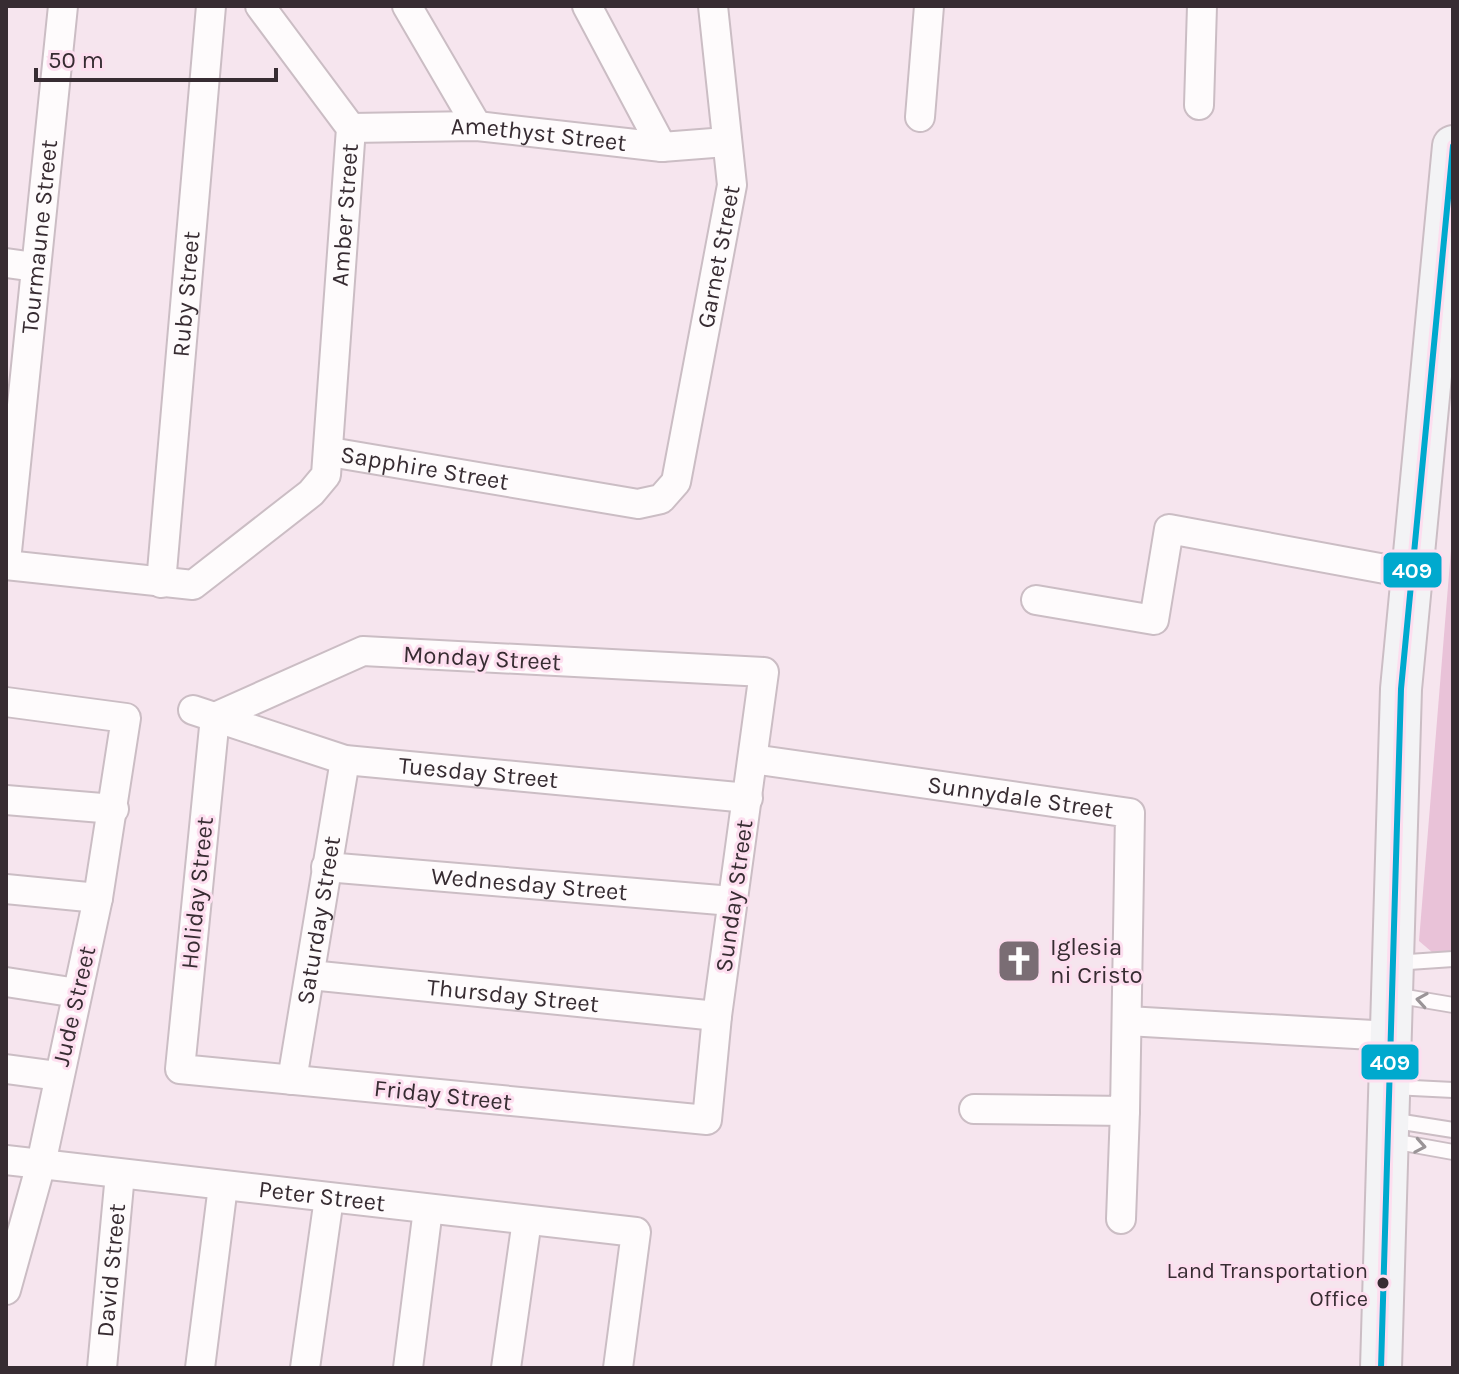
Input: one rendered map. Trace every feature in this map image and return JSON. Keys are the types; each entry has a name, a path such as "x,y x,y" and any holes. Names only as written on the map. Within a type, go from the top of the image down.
{"main road":[{"path":"1381,1368 1401,689 1453,146"}],"street":[{"name":"Tourmaune Street","path":"6,563 13,418 35,267 63,6"},
{"name":"Ruby Street","path":"161,583 211,6"},
{"name":"Amber Street","path":"260,6 351,128 330,452"},
{"path":"407,6 477,126"},
{"path":"587,6 662,147"},
{"name":"Garnet Street","path":"661,499 676,482 732,185 713,6"},
{"path":"920,117 929,6"},
{"path":"1199,105 1202,6"},
{"name":"Amethyst Street","path":"351,128 477,126 662,147 726,142"},
{"path":"6,263 35,267"},
{"name":"Sapphire Street","path":"6,563 193,585 311,493 326,475 330,452 638,504 661,499"},
{"path":"1036,600 1154,620 1169,529 1412,574"},
{"name":"Monday Street","path":"204,714 363,651 764,672"},
{"name":"Sunday Street","path":"707,1120 717,1016 764,672"},
{"name":"Jude Street","path":"6,702 126,718 98,898 41,1164 7,1274"},
{"name":"Tuesday Street","path":"204,714 345,760 748,798"},
{"name":"Holiday Street","path":"180,1069 204,714"},
{"name":"Sunnydale Street","path":"753,759 1130,813 1121,1219"},
{"name":"Saturday Street","path":"292,1080 345,760"},
{"path":"6,800 114,809"},
{"name":"Wednesday Street","path":"326,867 732,901"},
{"path":"6,889 98,898"},
{"name":"Thursday Street","path":"310,975 717,1016"},
{"path":"6,982 77,993"},
{"path":"1127,1021 1391,1036"},
{"path":"6,1069 58,1076"},
{"name":"Friday Street","path":"180,1069 707,1120"},
{"path":"974,1109 1125,1111"},
{"name":"Peter Street","path":"6,1160 636,1232 618,1368"},
{"name":"David Street","path":"102,1368 120,1174"},
{"path":"200,1368 223,1186"},
{"path":"305,1368 329,1198"},
{"path":"408,1368 428,1209"},
{"path":"506,1368 527,1220"}],"lane":[{"path":"1392,979 1453,959"},
{"path":"1392,979 1453,1005"},
{"path":"1388,1116 1453,1090"},
{"path":"1388,1116 1453,1130"},
{"path":"1388,1116 1453,1152"}],"shaded area":[{"path":"1453,525 1453,970 1419,941"}],"transit line":[{"name":"409","path":"1381,1368 1401,689 1453,146"}],"place":[{"name":"Iglesia ni Cristo","path":"1019,961"},
{"name":"Land Transportation Office","path":"1383,1283"}]}
